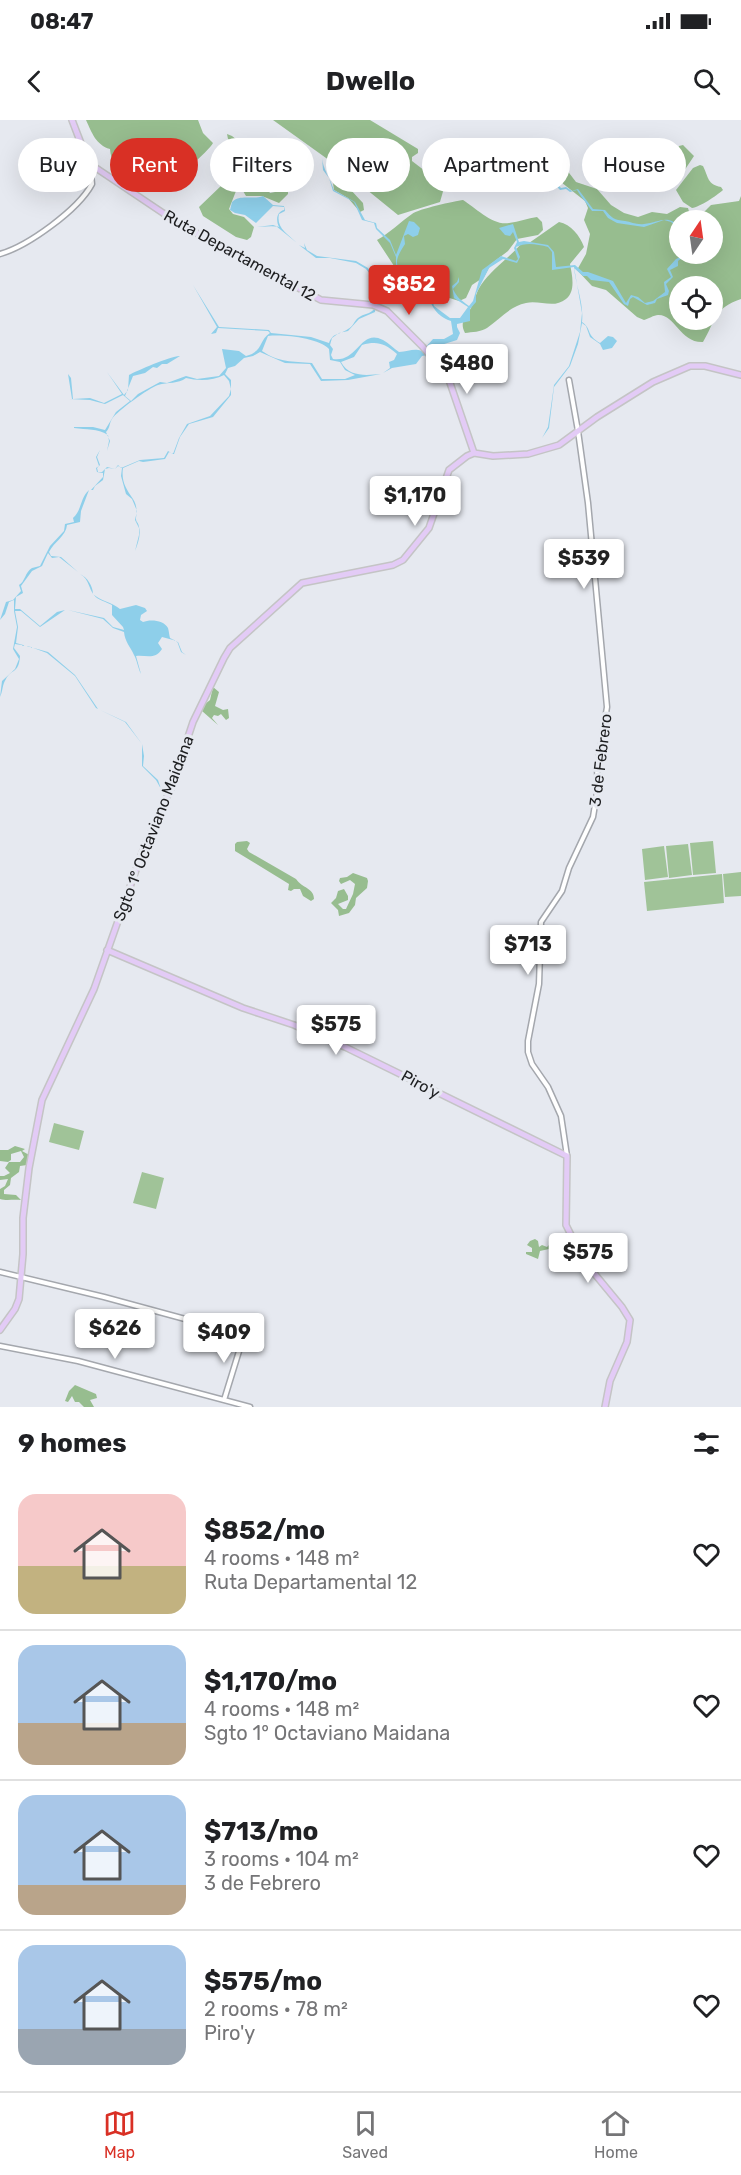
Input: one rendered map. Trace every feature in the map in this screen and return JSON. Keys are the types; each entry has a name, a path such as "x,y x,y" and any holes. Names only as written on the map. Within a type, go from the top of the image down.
{"main road":[{"path":"72,120 79,138"},
{"name":"Ruta Departamental 12","path":"98,167 168,216 321,300 373,305 392,316 422,346 450,381 474,453"},
{"path":"474,453 493,456 532,453 559,446 653,382 685,367 699,365 741,375"},
{"name":"Sgto 1° Octaviano Maidana","path":"0,1330 18,1304 23,1254 23,1218 40,1108 94,989 142,853 171,788 193,722 227,652 302,583 393,565 403,560 432,522 449,470 460,460 474,453"},
{"name":"Piro'y","path":"107,950 243,1008 294,1025 345,1047 567,1156"},
{"path":"567,1156 566,1225 584,1260 630,1320 627,1342 610,1381 605,1407"}],"street":[{"path":"0,254 14,249 45,230 86,192"},
{"name":"3 de Febrero","path":"567,1156 561,1116 548,1087 532,1064 528,1052 528,1041 539,984 541,922 562,891 571,862 593,817 607,710 588,503 569,380"},
{"path":"0,1272 244,1335 224,1400"},
{"path":"0,1346 78,1361 250,1407"}],"green space":[{"path":"86,120 198,120 203,133 210,140 210,147 198,159 198,138 110,138 110,149 98,141"},
{"path":"273,120 370,120 400,138 326,138 326,158 314,149 314,138 298,138"},
{"path":"410,144 418,149 412,161 422,169 422,192 443,192 440,202 398,215 370,192 410,192"},
{"path":"686,148 694,156 686,168"},
{"path":"703,166 711,182 723,190 692,208 683,202 677,192 686,192 686,177 693,168"},
{"path":"570,174 576,182 582,184 582,192 600,192 611,205 624,213 638,217 652,212 669,213 669,264 723,264 723,210 706,210 711,205 739,201 741,196 741,299 723,309 723,276 669,276 669,319 656,315 644,320 637,317 606,290 592,286 577,270 586,254 590,234 584,220 588,208 585,201 570,189"},
{"path":"215,192 236,192 229,209 233,214 244,217 254,227 251,237 247,240 236,237 203,216 199,207"},
{"path":"244,192 288,192 279,203 262,196 246,196"},
{"path":"338,192 353,192 363,203 364,210 360,212 348,198"},
{"path":"463,200 497,222 513,222 537,217 542,222 543,230 538,235 517,239 508,251 491,264 484,277 472,285 466,298 459,301 440,295 416,277 403,274 396,269 377,240 416,212"},
{"path":"680,207 689,210 674,210"},
{"path":"559,222 575,231 584,247 570,264 572,283 569,296 561,302 552,304 531,302 520,305 485,329 465,333 464,320 485,279 521,244 529,243"},
{"path":"679,330 709,330 703,342 695,341"},
{"path":"213,687 219,692 215,706 223,710 228,709 229,718 226,720 221,714 214,715 212,718 218,725 202,711 204,705 210,700"},
{"path":"713,841 716,873 693,875 690,843"},
{"path":"237,842 250,843 247,849 249,852 296,879 312,892 314,899 311,901 303,896 300,889 288,890 289,884 235,851"},
{"path":"688,844 692,875 669,878 666,846"},
{"path":"664,846 668,877 645,880 642,849"},
{"path":"741,872 741,896 725,897 723,874"},
{"path":"353,873 367,878 367,888 356,898 355,905 349,913 339,916 338,910 331,903 338,891 344,889 348,900 338,904 346,909 355,884 350,880 341,884 339,881 340,878"},
{"path":"722,874 724,903 647,911 644,882"},
{"path":"54,1123 84,1131 79,1150 49,1142"},
{"path":"15,1146 25,1149 22,1151 31,1156 27,1165 20,1166 19,1172 11,1178 10,1185 4,1190 4,1194 16,1195 21,1200 0,1199 0,1189 5,1186 8,1179 0,1180 0,1176 10,1173 5,1168 9,1162 20,1162 24,1157 21,1151 11,1154 11,1160 8,1162 0,1161 0,1150 8,1150"},
{"path":"142,1172 164,1178 156,1209 133,1203"},
{"path":"563,1237 572,1241 565,1242 566,1251 562,1251 558,1259 553,1258 549,1249 540,1251 538,1259 526,1254 526,1252 532,1252 532,1248 527,1245 530,1241 535,1239 538,1241 539,1247 542,1245 547,1247 551,1243 556,1248 559,1246 558,1240"},
{"path":"75,1385 96,1394 97,1398 90,1400 94,1407 84,1407 79,1402 75,1402 72,1396 68,1402 65,1401 69,1391"}],"water":[{"path":"578,189 593,209 605,210 616,219 636,224 664,220 644,227 617,223 608,218 603,211 592,211 577,190 570,192 570,190"},
{"path":"335,192 355,202 365,220 376,223 377,228 390,240 396,255 409,221 414,222 420,228 418,235 404,236 405,244 397,262 402,273 401,279 390,296 381,297 377,304 375,301 377,298 387,294 395,283 370,274 356,263 316,258 299,245 305,248 304,243 307,250 317,256 356,261 368,268 371,273 396,282 401,276 396,268 396,257 390,243 376,229 374,223 362,220 354,202"},
{"path":"263,196 273,205 284,206 285,211 279,214 279,223 297,243 276,226 279,227 277,217 279,213 284,210 284,207 273,206 256,223 245,215 230,210 232,202 242,198"},
{"path":"513,224 519,242 548,245 554,252 556,267 575,265 583,272 613,281 626,303 631,295 645,303 653,301 665,292 664,282 669,278 666,284 668,295 647,305 633,297 628,306 624,304 609,282 591,280 574,267 552,270 552,252 548,247 524,244 516,247 520,257 517,263 503,259 489,268 476,294 476,302 470,309 470,321 457,324 460,333 457,340 441,345 430,353 425,348 433,339 444,339 453,334 451,321 438,314 430,301 432,296 439,295 430,276 441,296 432,299 434,306 450,318 460,318 468,307 454,298 452,286 459,277 459,282 453,289 458,297 469,306 473,301 482,270 501,256 516,261 518,259 514,248 517,242 513,232 510,236 505,235 499,228"},
{"path":"672,264 678,264 678,266 670,270 673,276 667,269"},
{"path":"193,285 219,327 269,330 271,333 311,337 329,343 332,339 330,345 333,349 331,355 333,359 348,356 369,338 385,341 399,352 417,350 427,355 422,356 416,364 392,368 383,373 390,368 389,362 394,360 397,354 380,344 362,345 354,357 341,362 344,367 354,373 381,374 348,380 321,381 310,364 285,363 260,352 228,368 225,374 231,380 231,389 224,375 205,380 186,378 148,390 112,419 106,432 107,435 96,430 74,427 93,427 105,430 116,412 130,401 123,395 105,404 90,400 69,399 72,399 68,374 71,378 73,399 90,398 104,403 122,394 107,372 124,395 127,392 125,396 131,401 138,394 160,382 167,383 186,376 197,379 219,376 226,368 222,349 239,351 246,356 252,354 270,333 218,328 216,333 211,334 217,327","holes":["268,336 291,336 324,345 329,349 330,360 340,362 345,370 355,375 345,379 322,379 312,363 280,360 262,351"]},
{"path":"375,308 375,312 359,319 348,331 341,332 351,327 362,315"},
{"path":"582,313 582,322 586,326 582,323 578,344 570,366 554,387 549,428 542,438 548,427 554,385 569,366 580,332"},
{"path":"586,326 591,335 600,343 608,336 617,341 612,348 603,350 600,344 590,337"},
{"path":"180,356 167,364 162,364 157,368 153,367 145,373 133,376 128,388 129,375"},
{"path":"231,389 231,395 213,417 189,424 180,437 174,454 179,438 187,424 210,416 229,396"},
{"path":"168,451 171,453 169,452 165,459 139,461 123,468 125,485 134,501 136,510 132,499 126,494 121,476 122,468 140,460 164,458"},
{"path":"99,466 98,472 105,469 103,480 91,490 103,477 103,473 97,472 96,468"},
{"path":"89,490 81,511 80,522 67,525 64,532 49,552 51,556 61,557 78,572 59,557 52,558 48,553 42,566 32,571 21,586 23,593 16,597 15,609 20,609 40,626 57,612 65,610 40,627 21,611 15,611 18,627 16,643 25,646 15,644 14,648 20,656 19,662 16,669 5,681 0,697 2,681 15,669 19,659 13,649 17,627 14,611 14,600 9,602 0,620 6,602 13,600 21,591 19,585 26,574 32,568 40,566 50,546 64,531 65,524 74,522 73,518"},
{"path":"136,513 136,520 139,525 140,533 135,551 139,528 135,520"},
{"path":"80,574 85,577 89,582 93,594 86,579"},
{"path":"94,595 120,609 136,605 145,608 147,611 141,615 140,620 163,623 168,628 170,638 175,640 162,637 158,643 162,649 157,655 136,656 141,674 124,632 113,628 103,619 68,610 104,618 113,627 124,630 112,615 112,605 97,598"},
{"path":"32,648 48,652 75,675 98,709 75,676 47,653"},
{"path":"142,744 143,766 158,780 161,789 156,780 142,766"}]}
